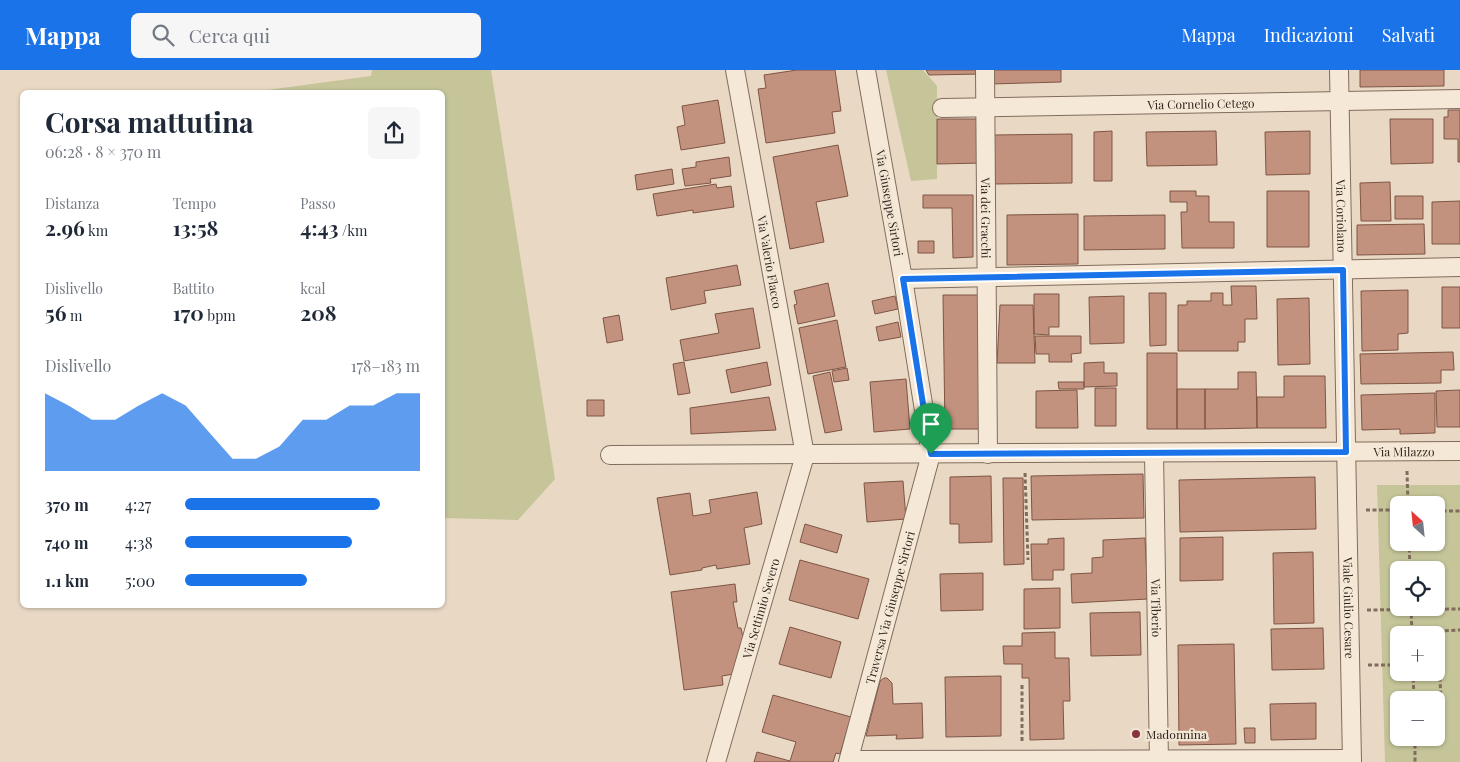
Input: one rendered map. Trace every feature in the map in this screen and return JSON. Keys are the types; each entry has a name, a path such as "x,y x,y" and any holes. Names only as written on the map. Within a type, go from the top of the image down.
{"street":[{"name":"Via Valerio Flacco","path":"735,70 805,455"},
{"name":"Via Giuseppe Sirtori","path":"866,70 903,279 931,454"},
{"name":"Via dei Gracchi","path":"985,70 988,454"},
{"name":"Via Coriolano","path":"1339,70 1346,452"},
{"name":"Via Cornelio Cetego","path":"942,108 1460,99"},
{"path":"903,279 1460,267"},
{"name":"Via Milazzo","path":"1346,452 1460,451"},
{"path":"610,456 1346,452"},
{"name":"Viale Giulio Cesare","path":"1346,452 1352,760"},
{"name":"Via Tiberio","path":"1154,453 1159,761"},
{"name":"Traversa Via Giuseppe Sirtori","path":"848,761 931,454"},
{"name":"Via Settimio Severo","path":"716,762 805,455"},
{"path":"848,761 1352,760"}],"path":[{"path":"1407,451 1408,496"},
{"path":"1025,454 1028,560"},
{"path":"1348,509 1390,510"},
{"path":"1445,510 1460,510"},
{"path":"1349,610 1390,609"},
{"path":"1445,609 1460,609"},
{"path":"1445,631 1460,630"},
{"path":"1350,666 1390,665"},
{"path":"1022,685 1022,760"},
{"path":"1415,746 1416,762"}],"green space":[{"path":"372,70 491,70 555,479 518,520 445,518 445,90 267,90 371,76"},
{"path":"886,70 923,70 937,86 937,179 911,181"},
{"path":"1377,485 1460,485 1460,762 1385,762"}],"building":[{"path":"797,70 835,70 841,111 832,112 835,133 766,143 758,89 766,88 764,75"},
{"path":"926,70 981,70 981,74 929,75"},
{"path":"991,70 1061,70 1061,82 991,84"},
{"path":"1360,70 1444,70 1444,86 1360,87"},
{"path":"718,100 725,143 681,150 677,127 685,125 682,106"},
{"path":"1448,110 1460,110 1460,162 1458,162 1458,139 1444,139 1444,117 1448,117"},
{"path":"937,119 982,119 983,163 937,164"},
{"path":"1390,119 1433,119 1433,163 1391,164"},
{"path":"1112,131 1112,181 1094,181 1094,132"},
{"path":"1216,131 1217,165 1147,166 1146,132"},
{"path":"1310,131 1310,174 1266,175 1265,132"},
{"path":"1072,134 1072,183 995,184 994,135"},
{"path":"838,145 848,196 816,202 824,242 790,249 773,157"},
{"path":"729,157 731,176 710,179 711,183 685,186 682,169 696,167 696,162"},
{"path":"672,169 674,184 637,190 635,175"},
{"path":"1390,182 1391,221 1361,221 1360,183"},
{"path":"716,184 717,188 731,186 734,207 693,213 693,210 657,216 653,194"},
{"path":"1170,191 1196,191 1196,196 1209,196 1209,222 1234,222 1234,248 1182,248 1181,212 1187,212 1187,202 1170,202"},
{"path":"1267,191 1309,191 1309,247 1267,247"},
{"path":"923,195 973,195 973,257 953,258 952,208 923,208"},
{"path":"1395,196 1423,196 1423,219 1395,219"},
{"path":"1460,201 1460,244 1432,244 1432,202"},
{"path":"1078,214 1078,264 1007,265 1007,215"},
{"path":"1165,215 1165,249 1084,250 1084,216"},
{"path":"1424,224 1425,254 1357,255 1357,225"},
{"path":"918,241 934,241 934,253 918,253"},
{"path":"737,265 741,285 704,291 706,303 671,310 666,278"},
{"path":"828,283 835,316 798,324 794,305 797,304 794,291"},
{"path":"1231,286 1256,286 1257,319 1245,319 1245,342 1238,342 1238,351 1178,351 1178,305 1187,305 1187,301 1211,301 1211,293 1223,293 1223,305 1232,305"},
{"path":"1442,287 1460,287 1460,328 1442,328"},
{"path":"1408,290 1408,333 1398,334 1398,350 1362,351 1361,291"},
{"path":"1149,293 1166,293 1166,345 1150,346"},
{"path":"1034,294 1059,294 1059,327 1049,327 1049,335 1034,334"},
{"path":"943,295 978,295 979,429 945,429"},
{"path":"895,296 898,309 875,314 872,301"},
{"path":"1124,296 1124,343 1090,344 1089,297"},
{"path":"1309,298 1310,364 1278,365 1277,299"},
{"path":"1000,305 1033,305 1035,363 997,363"},
{"path":"753,308 760,348 684,361 680,340 719,333 715,314"},
{"path":"619,315 623,340 607,343 603,318"},
{"path":"837,320 846,367 808,374 799,328"},
{"path":"898,322 901,337 879,341 876,327"},
{"path":"1035,336 1081,336 1081,353 1071,354 1072,362 1049,362 1049,354 1036,354"},
{"path":"1453,352 1454,370 1441,370 1441,383 1361,384 1360,354"},
{"path":"1147,353 1177,353 1177,429 1147,429"},
{"path":"684,362 690,393 678,395 673,364"},
{"path":"767,362 771,385 731,393 726,370"},
{"path":"1104,362 1104,373 1117,373 1117,386 1084,387 1084,363"},
{"path":"847,368 849,380 834,382 832,371"},
{"path":"830,372 842,430 825,433 813,376"},
{"path":"1238,372 1256,372 1257,428 1205,429 1205,389 1238,389"},
{"path":"1284,376 1325,376 1326,428 1257,428 1257,397 1284,397"},
{"path":"906,379 910,429 874,432 870,382"},
{"path":"1058,382 1084,382 1084,389 1059,389"},
{"path":"1095,388 1116,388 1116,426 1095,426"},
{"path":"1177,389 1205,389 1205,429 1177,429"},
{"path":"1077,390 1078,428 1036,428 1036,391"},
{"path":"1460,390 1460,427 1437,427 1436,391"},
{"path":"1435,393 1435,433 1400,434 1400,429 1362,430 1361,395"},
{"path":"769,397 776,430 691,434 690,408"},
{"path":"587,400 604,400 604,416 587,416"},
{"path":"1143,474 1144,518 1032,520 1031,476"},
{"path":"991,476 992,542 959,543 959,524 950,524 950,477"},
{"path":"1315,477 1316,529 1180,532 1179,480"},
{"path":"1003,478 1023,478 1024,564 1004,565"},
{"path":"903,481 906,519 867,522 864,483"},
{"path":"757,492 762,524 744,528 750,564 717,569 716,565 702,568 702,570 670,575 657,498 690,493 693,516 711,513 709,500"},
{"path":"805,524 842,535 837,553 800,542"},
{"path":"1223,537 1223,580 1180,581 1180,538"},
{"path":"1064,538 1064,570 1053,570 1053,580 1032,580 1031,544 1048,544 1048,539"},
{"path":"1145,538 1148,599 1072,603 1071,574 1092,573 1092,558 1103,557 1103,540"},
{"path":"1313,552 1314,623 1274,624 1273,553"},
{"path":"800,560 869,579 858,619 789,600"},
{"path":"983,573 983,610 941,611 940,574"},
{"path":"735,584 737,602 733,602 738,628 741,628 744,642 734,674 722,676 723,685 684,690 671,592"},
{"path":"1060,588 1060,628 1024,629 1024,589"},
{"path":"1140,612 1141,655 1091,656 1090,613"},
{"path":"790,627 841,642 831,678 779,664"},
{"path":"1323,628 1324,669 1272,670 1271,629"},
{"path":"1055,632 1055,658 1069,658 1070,701 1063,701 1064,739 1030,740 1029,678 1022,678 1022,664 1004,664 1003,646 1022,646 1022,633"},
{"path":"1234,644 1236,744 1179,745 1178,645"},
{"path":"1001,676 1001,736 946,737 945,677"},
{"path":"887,678 892,683 893,704 922,703 923,738 896,739 897,735 866,736 880,681"},
{"path":"773,695 851,717 840,754 836,753 833,762 754,762 757,752 790,761 796,742 762,732"},
{"path":"1316,703 1316,739 1271,740 1270,704"},
{"path":"1244,728 1255,728 1255,743 1245,743"}],"place":[{"name":"Madonnina","path":"1136,734"}],"route":[{"path":"1343,270 1346,452 931,454 903,279 1343,270"}]}
